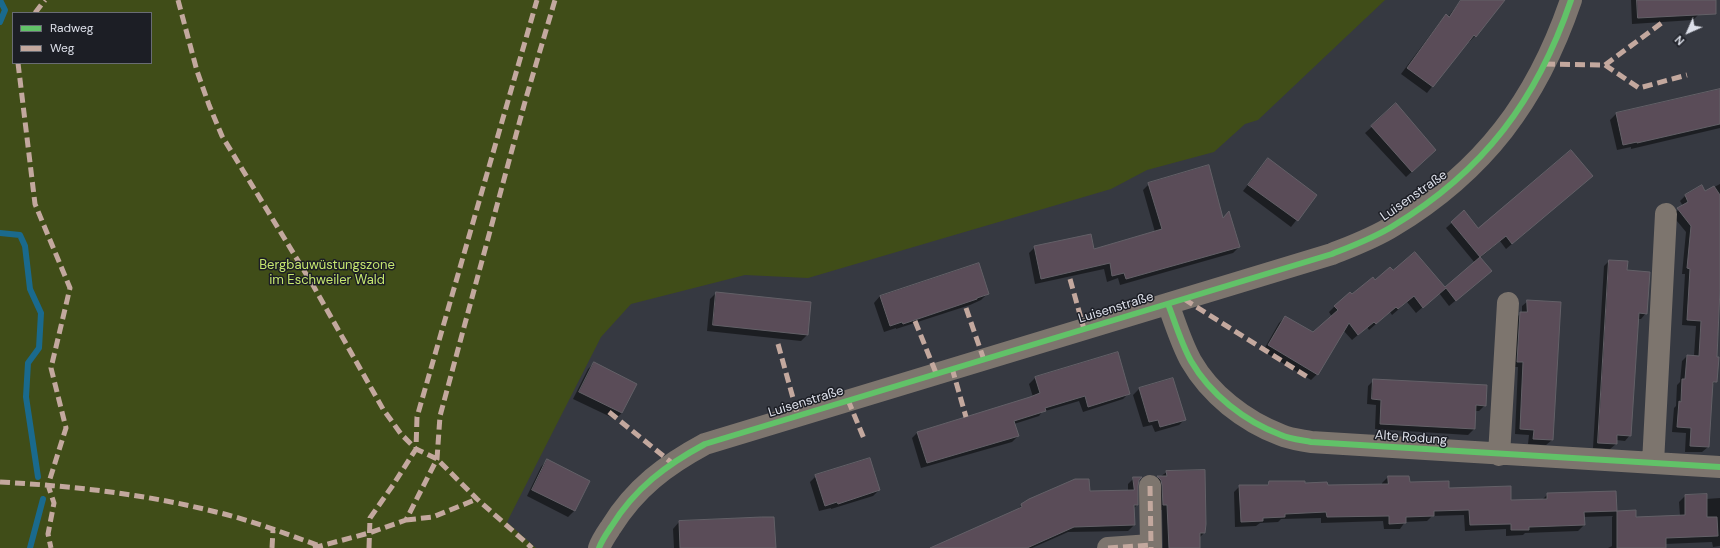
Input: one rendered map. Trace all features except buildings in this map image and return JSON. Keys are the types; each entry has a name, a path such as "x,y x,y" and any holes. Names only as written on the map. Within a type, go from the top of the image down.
{"street":[{"name":"Luisenstraße","path":"599,548 621,511 647,482 676,459 705,444 1332,254 1392,227 1423,206 1476,162 1517,113 1552,50 1571,0"},
{"path":"1652,463 1666,214"},
{"path":"1499,455 1508,303"},
{"name":"Alte Rodung","path":"1168,304 1191,360 1211,389 1230,406 1246,417 1281,435 1311,442 1720,468"},
{"path":"1108,548 1151,546 1150,486"}],"green space":[{"name":"Bergbauwüstungszone im Eschweiler Wald","path":"0,0 1385,0 1258,120 1245,124 1214,152 1147,170 1111,189 808,278 745,275 631,304 601,337 507,522 536,548 0,548"}],"waterway":[{"path":"0,0 5,10 0,22"},
{"path":"0,233 20,235 25,246 30,289 41,313 39,348 28,363 26,397 38,477"},
{"path":"30,548 43,499"}],"marked path":[{"path":"36,12 45,0"},
{"path":"178,0 197,71 222,136 314,287 383,409 401,434 416,449 437,459 477,499 532,548"},
{"path":"369,548 370,518 416,449 417,417 537,0"},
{"path":"313,548 369,533 406,520 437,459 440,416 526,98 555,0"},
{"path":"1605,65 1663,22"},
{"path":"18,64 35,204 70,288 51,368 66,428 48,485 54,503 48,534 51,548"},
{"path":"1545,64 1605,65 1639,88 1687,75"},
{"path":"1070,279 1084,329"},
{"path":"1184,299 1309,378"},
{"path":"966,308 984,360"},
{"path":"915,321 936,373"},
{"path":"778,344 798,416"},
{"path":"952,368 966,417"},
{"path":"848,400 865,441"},
{"path":"609,412 672,463"},
{"path":"0,482 55,486 163,500 229,515 320,546"},
{"path":"1150,486 1151,545"},
{"path":"406,520 433,517 477,499"},
{"path":"272,548 273,530"},
{"path":"1108,548 1151,545 1151,548"}],"cycle path":[{"path":"599,548 620,513 641,489 664,469 705,444 1332,254 1363,242 1386,230 1425,205 1454,182 1480,157 1503,130 1524,101 1542,70 1571,0"},
{"path":"1168,304 1187,354 1208,385 1241,414 1267,429 1288,438 1311,442 1720,467"}]}
